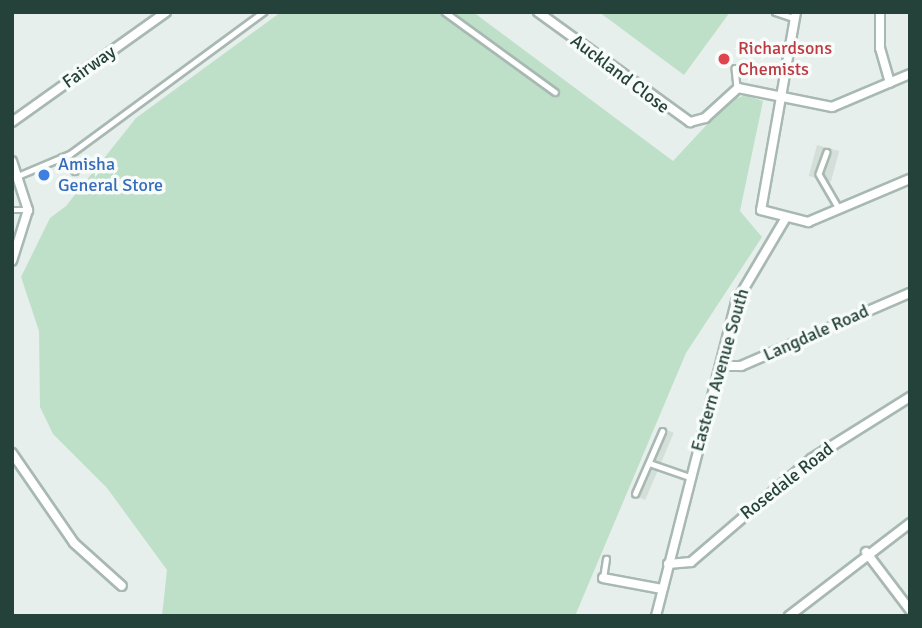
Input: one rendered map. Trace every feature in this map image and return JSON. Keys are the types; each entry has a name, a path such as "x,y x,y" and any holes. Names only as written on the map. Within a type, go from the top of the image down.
{"street":[{"name":"Fairway","path":"12,122 166,12"},
{"name":"Auckland Close","path":"538,12 684,121 705,118 737,88"},
{"path":"880,12 880,48 890,83"},
{"path":"796,15 778,94 759,204 765,214 808,222 910,179"},
{"path":"737,88 837,106 910,74"},
{"path":"12,161 20,175 28,210 12,261"},
{"name":"Eastern Avenue South","path":"656,616 690,477 722,366 736,302 785,219"},
{"name":"Langdale Road","path":"722,366 741,366 910,293"},
{"name":"Rosedale Road","path":"668,564 691,562 811,459 910,397"},
{"path":"12,453 74,544 122,586"},
{"path":"789,616 866,552 910,523"},
{"path":"866,552 910,610"},
{"path":"603,578 662,589"}],"lane":[{"path":"20,175 62,157 263,12"},
{"path":"444,12 555,92"},
{"path":"775,12 796,15"},
{"path":"735,68 737,88"},
{"path":"827,152 820,174 839,209"},
{"path":"62,157 75,171"},
{"path":"12,210 28,210"},
{"path":"635,494 662,432"},
{"path":"649,463 690,477"},
{"path":"603,578 606,559"}],"shaded area":[{"path":"817,145 839,151 831,182 809,176"},
{"path":"660,427 674,433 645,500 631,494"}],"green space":[{"path":"281,12 473,12 673,161 728,102 745,95 763,101 740,211 762,237 686,353 575,616 162,616 167,570 107,488 53,434 40,407 39,331 21,277 50,218 66,206 136,118"},
{"path":"599,12 730,12 684,75"}],"place":[{"name":"Richardsons Chemists","path":"724,59"},
{"name":"Amisha General Store","path":"44,175"}]}
